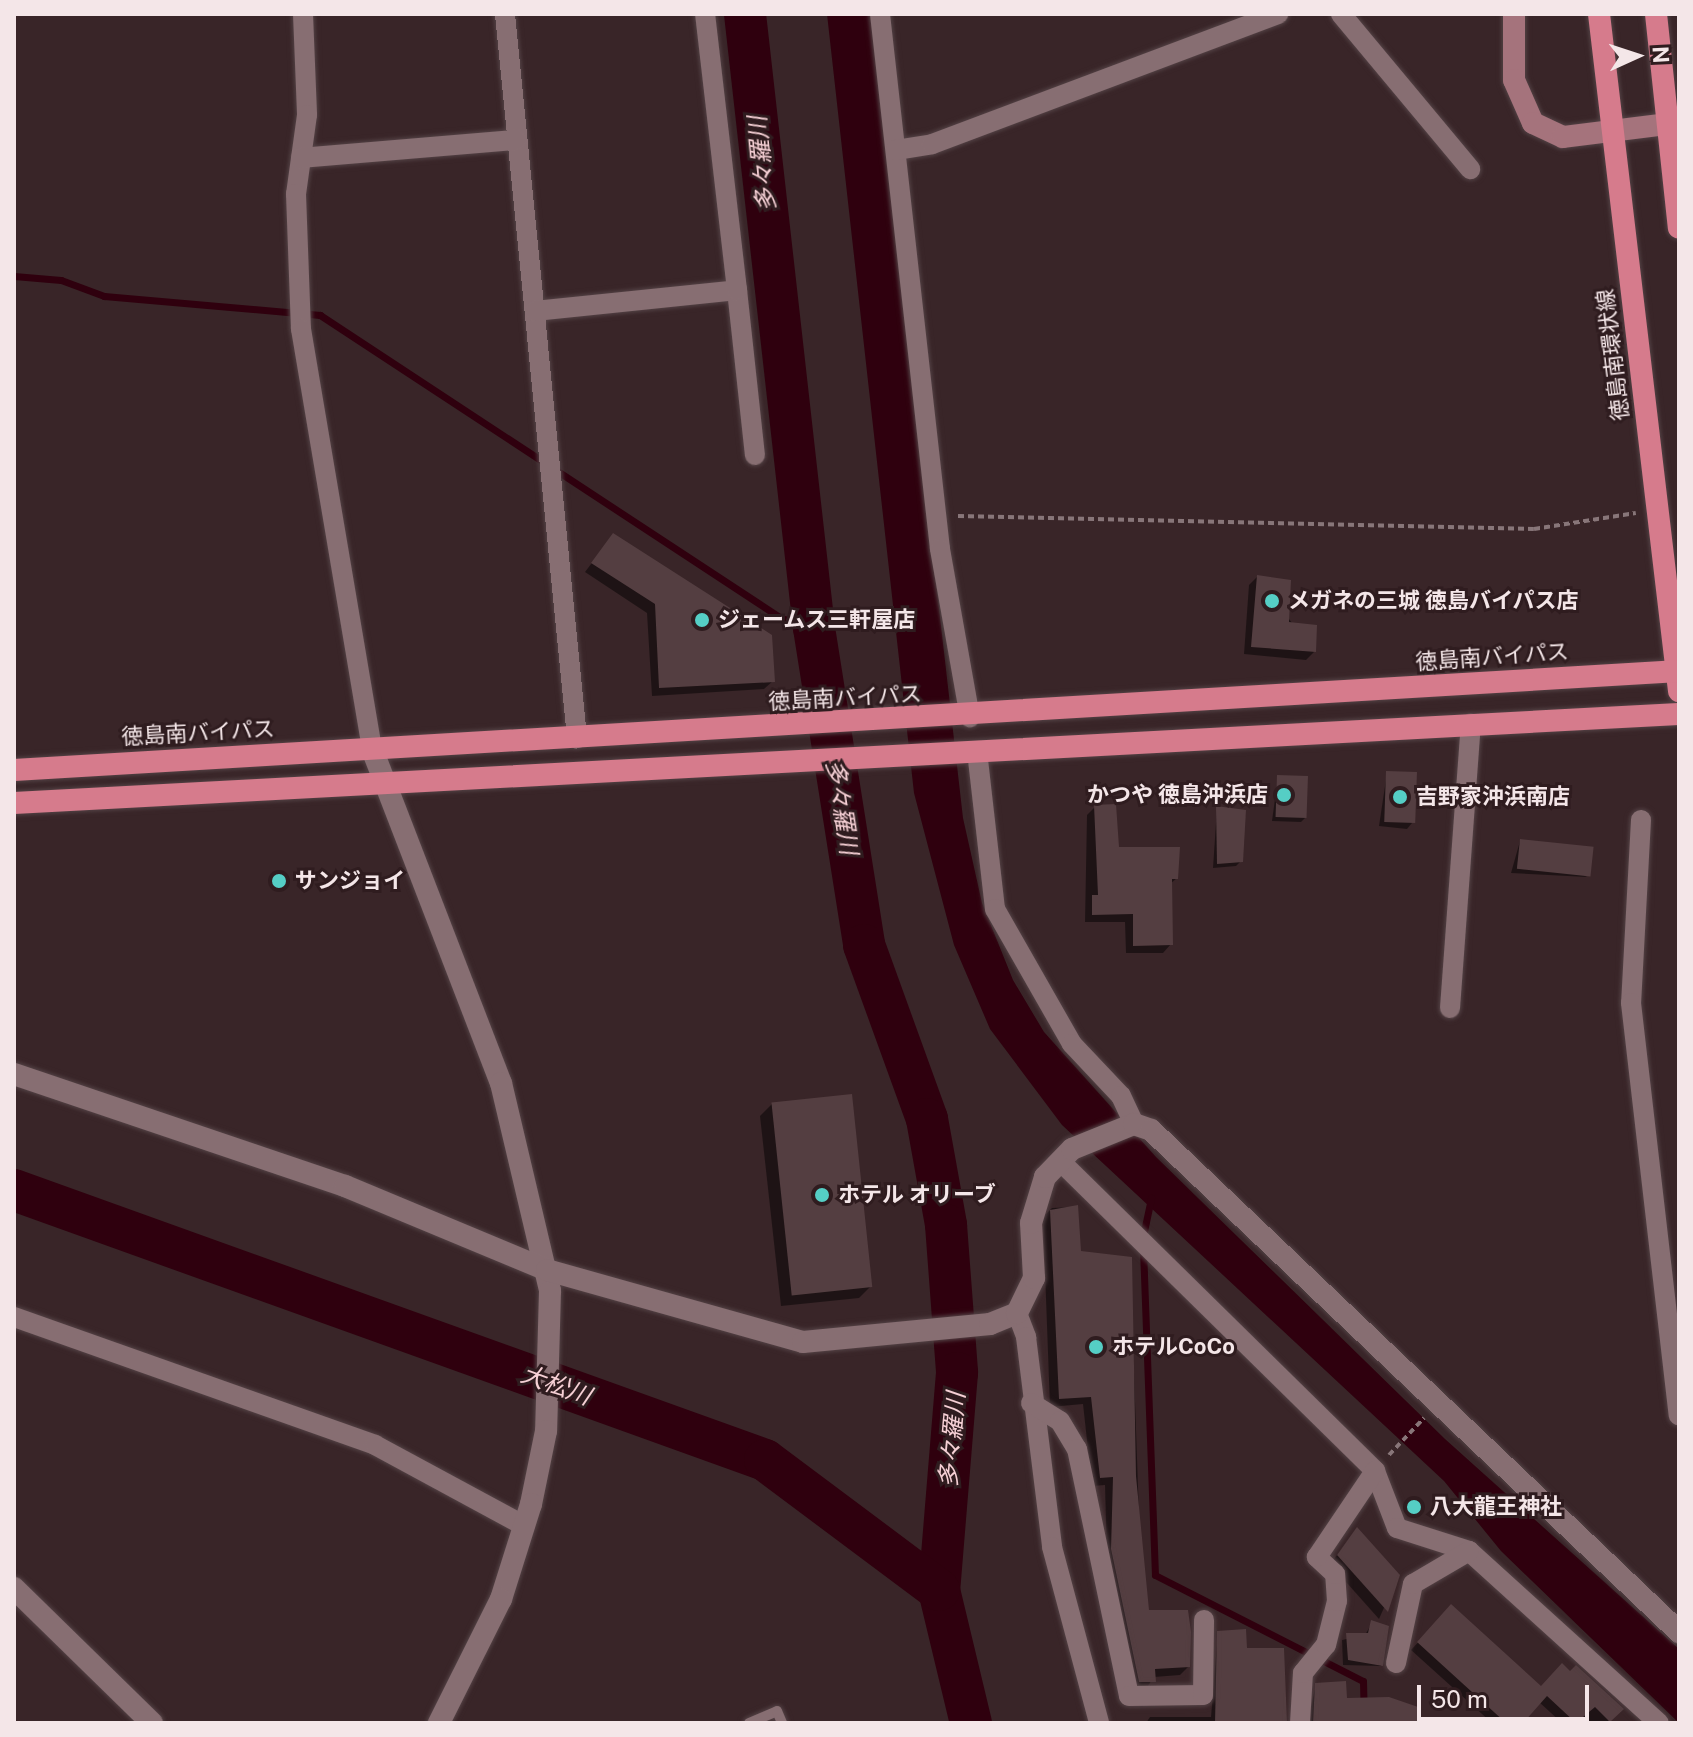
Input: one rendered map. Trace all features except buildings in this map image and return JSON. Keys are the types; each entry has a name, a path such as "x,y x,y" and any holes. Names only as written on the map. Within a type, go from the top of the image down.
{"highway":[{"name":"徳島南環状線","path":"1599,14 1678,677"},
{"path":"1656,14 1673,123 1679,228"},
{"name":"徳島南バイパス","path":"14,770 1678,677"},
{"path":"14,803 1679,714"}],"main road":[{"path":"1514,14 1514,80 1533,123 1563,137 1673,123"}],"street":[{"path":"303,14 301,329 372,749 501,1083 548,1280 546,1431 528,1515 484,1640 439,1723"},
{"path":"505,14 577,738"},
{"path":"705,14 755,455"},
{"path":"880,14 938,516 966,717"},
{"path":"896,150 932,144 1278,14"},
{"path":"1341,14 1470,169"},
{"path":"301,158 516,140"},
{"path":"535,311 737,290"},
{"path":"1450,1008 1471,724"},
{"path":"970,751 995,909 1072,1044 1121,1096 1127,1124"},
{"path":"1641,820 1631,1003 1679,1415"},
{"path":"14,1074 345,1186 548,1280 803,1342 990,1324 1017,1313"},
{"path":"1099,1723 1052,1547 1017,1313 1034,1278 1031,1223 1038,1190 1066,1155 1127,1124 1151,1130 1679,1632"},
{"path":"1066,1155 1380,1465 1397,1528 1469,1551 1659,1723"},
{"path":"14,1317 375,1445 528,1515"},
{"path":"1031,1403 1060,1421 1077,1449 1129,1696 1203,1695 1204,1620"},
{"path":"1300,1723 1303,1673 1326,1645 1337,1601 1335,1574 1317,1557 1380,1465"},
{"path":"1396,1663 1413,1584 1469,1551"},
{"path":"14,1588 152,1723"}],"lane":[{"path":"749,1723 777,1711 782,1723"}],"path":[{"path":"938,516 1534,529 1658,512"},
{"path":"1380,1465 1427,1415"}],"shaded area":[{"path":"827,14 871,14 963,818 982,903 1013,980 1044,1032 1156,1157 1445,1439 1679,1649 1679,1723 1501,1551 1444,1481 1062,1125 990,1029 954,945 914,793"}],"waterway":[{"name":"多々羅川","path":"745,14 814,628 864,945 927,1119 946,1225 957,1373 939,1590 971,1723"},
{"path":"14,276 61,280 104,296 320,315 781,618 814,628"},
{"name":"大松川","path":"14,1190 765,1460 939,1590"},
{"path":"1143,1236 1151,1198"},
{"path":"1143,1248 1155,1575 1363,1681 1364,1723"}],"place":[{"name":"メガネの三城 徳島バイパス店","path":"1272,601"},
{"name":"ジェームス三軒屋店","path":"702,620"},
{"name":"かつや 徳島沖浜店","path":"1284,795"},
{"name":"吉野家沖浜南店","path":"1400,797"},
{"name":"サンジョイ","path":"279,881"},
{"name":"ホテル オリーブ","path":"822,1195"},
{"name":"ホテルCoCo","path":"1096,1347"},
{"name":"八大龍王神社","path":"1414,1507"}]}
